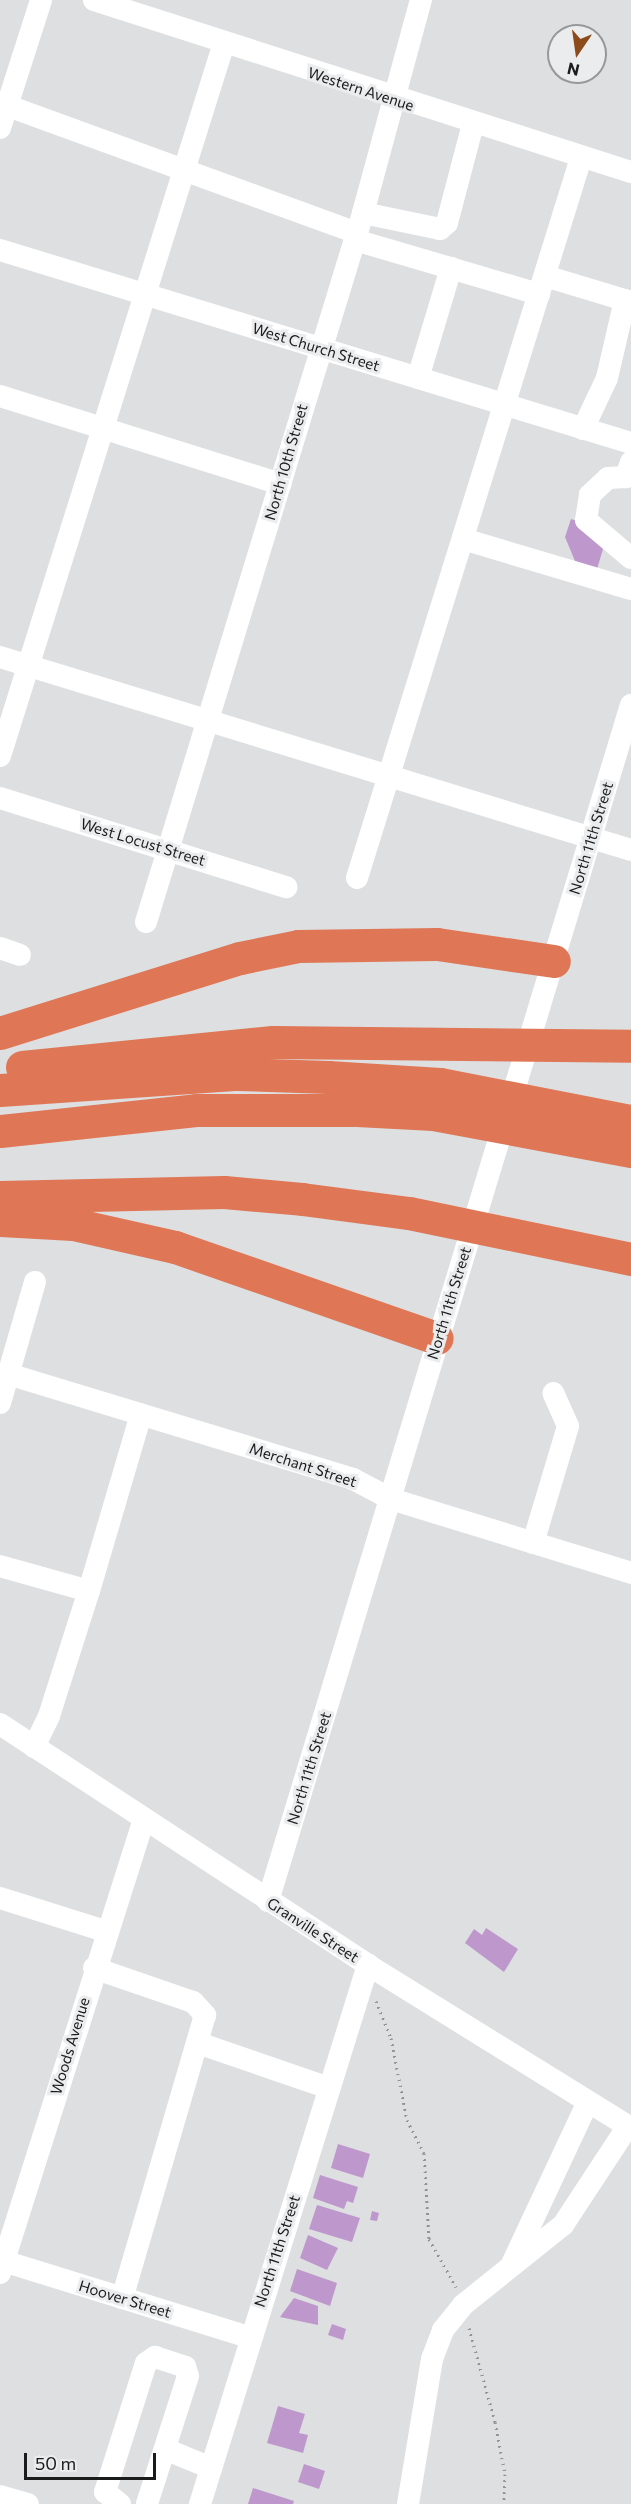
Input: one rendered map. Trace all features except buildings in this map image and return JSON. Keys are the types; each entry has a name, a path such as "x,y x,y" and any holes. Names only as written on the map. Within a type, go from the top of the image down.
{"highway":[{"path":"0,1033 240,958 298,946 437,944 554,961"},
{"path":"0,1073 197,1046 467,1044 597,1048 631,1046"},
{"path":"0,1090 237,1074 437,1099 583,1125 631,1121"},
{"path":"0,1131 196,1110 437,1099"},
{"path":"583,1125 631,1151"},
{"path":"0,1197 224,1192 409,1213 541,1238 631,1259"},
{"path":"0,1220 73,1224 175,1247 437,1338"}],"street":[{"path":"0,129 4,104 41,0"},
{"name":"Western Avenue","path":"93,0 395,100 631,172"},
{"name":"North 10th Street","path":"146,922 280,484 319,348 358,229 422,0"},
{"path":"0,756 224,43"},
{"path":"4,104 182,173 358,229 451,268 628,301 607,378 583,429"},
{"path":"358,229 440,229 447,223 473,124"},
{"path":"357,878 463,539 502,404 581,158"},
{"name":"West Church Street","path":"0,250 631,443"},
{"path":"418,378 451,268"},
{"path":"0,396 280,484"},
{"path":"630,473 608,478 590,495 586,520 631,558"},
{"path":"463,539 631,589"},
{"path":"0,657 631,850"},
{"name":"North 11th Street","path":"268,1901 591,836 626,736 631,705"},
{"name":"West Locust Street","path":"0,798 286,887"},
{"path":"0,1403 35,1282"},
{"name":"Merchant Street","path":"8,1374 353,1479 391,1498 631,1573"},
{"path":"533,1543 568,1426 553,1393"},
{"path":"34,1747 49,1716 89,1591 141,1414"},
{"path":"0,1566 89,1591"},
{"name":"Granville Street","path":"0,1724 268,1901 629,2127"},
{"name":"Woods Avenue","path":"1,2264 105,1931 144,1820"},
{"path":"0,1898 105,1931"},
{"name":"North 11th Street","path":"200,2504 249,2337 368,1965"},
{"path":"94,1968 193,2002 205,2015 201,2044 122,2298"},
{"path":"201,2044 329,2088"},
{"path":"512,2264 588,2102"},
{"path":"408,2504 432,2358 443,2330 463,2305 563,2225 629,2127"},
{"name":"Hoover Street","path":"1,2264 249,2337"},
{"path":"120,2504 105,2492 146,2363 155,2357 188,2370 147,2504"},
{"path":"165,2449 211,2468"},
{"path":"0,2496 28,2504"}],"path":[{"path":"360,1990 378,2002 391,2038 398,2090 424,2153 429,2239 463,2305 495,2422 505,2474 504,2504"}]}
